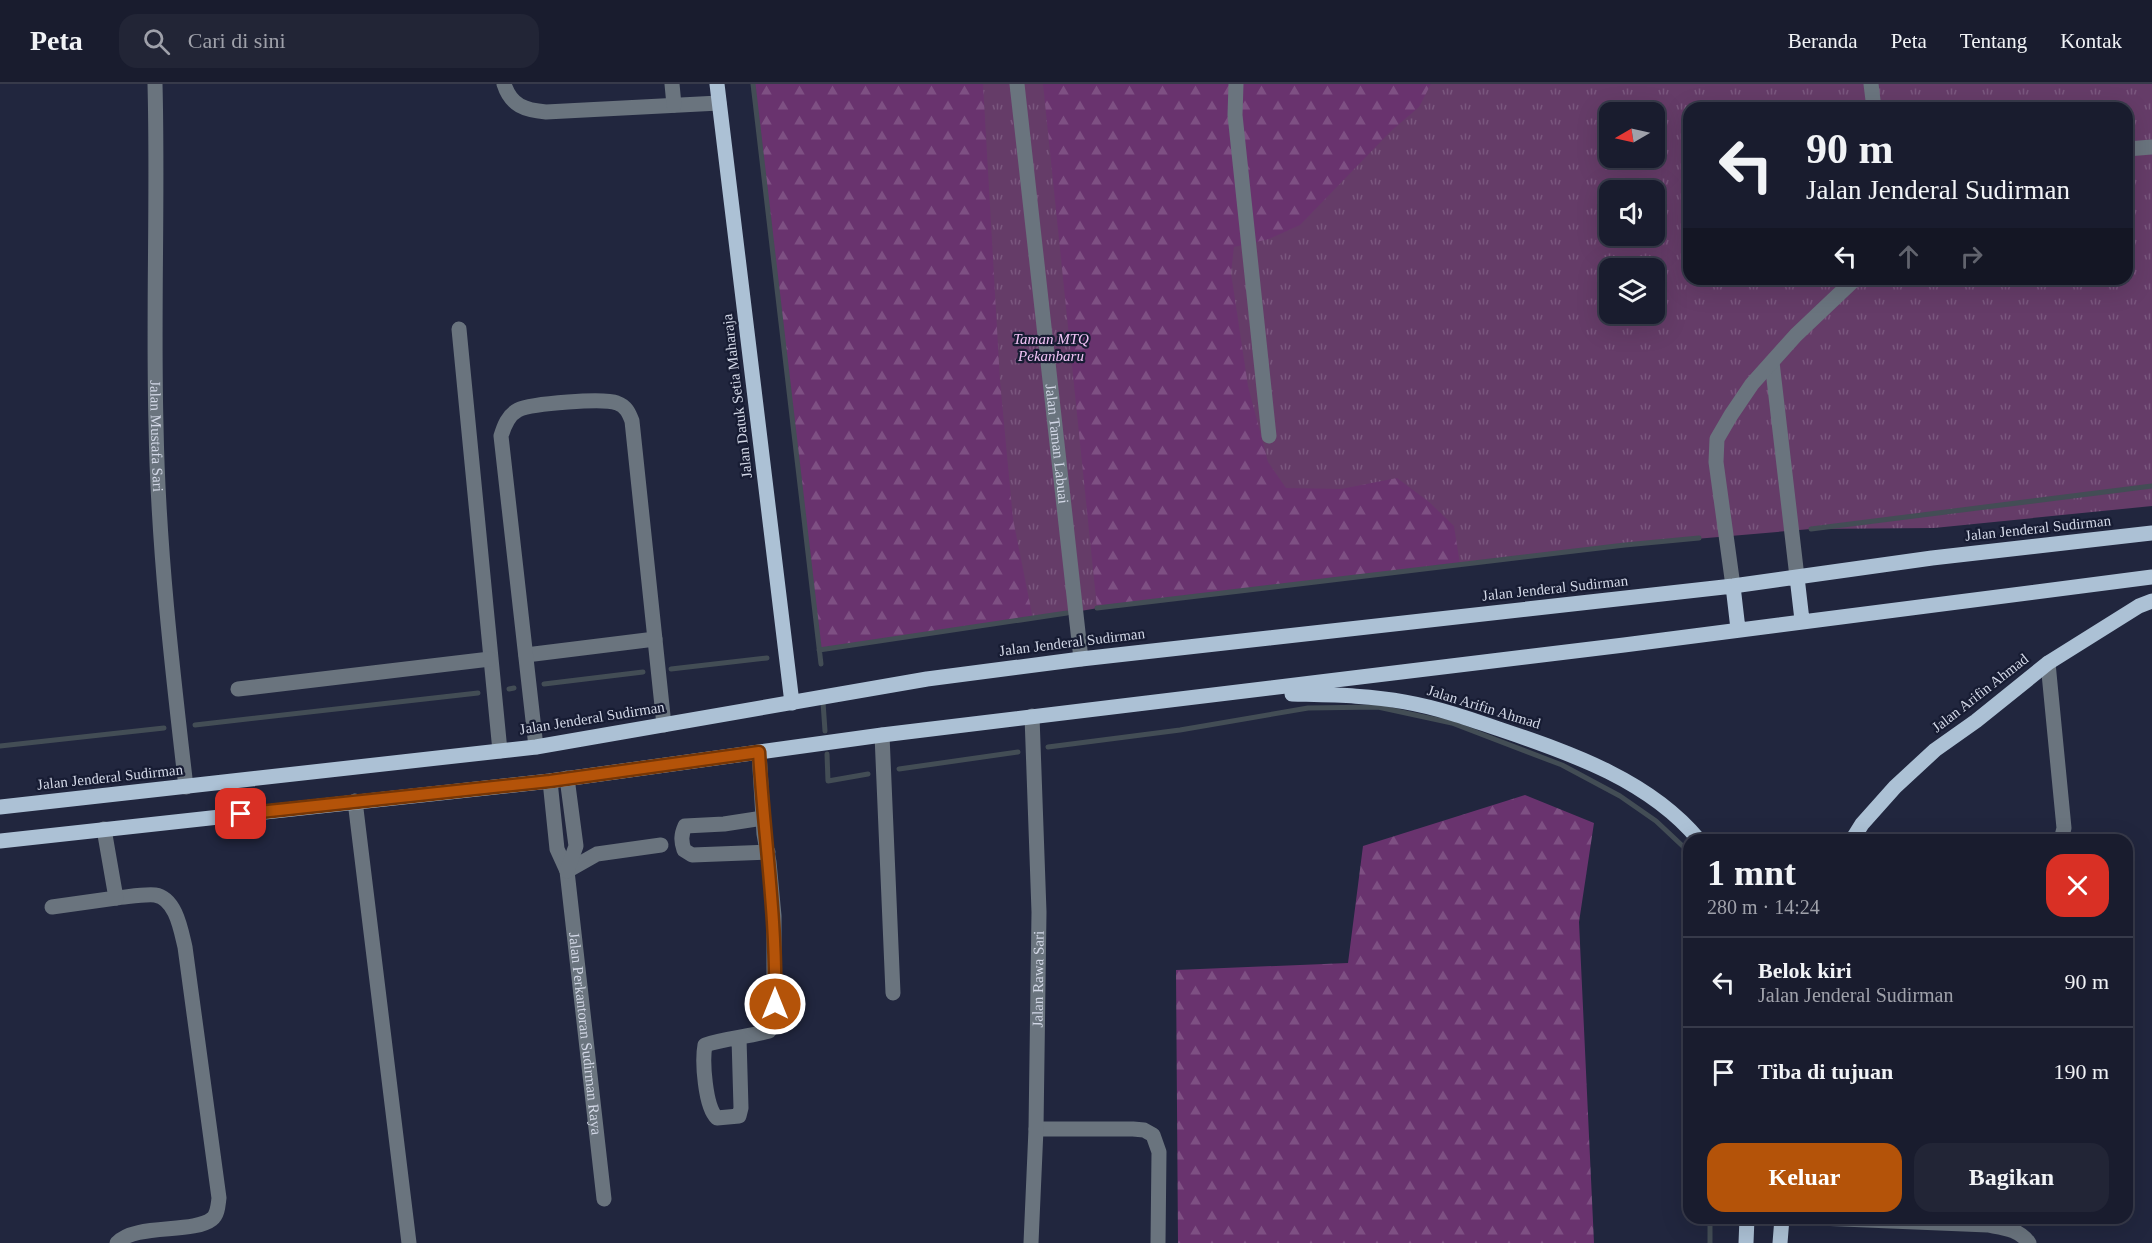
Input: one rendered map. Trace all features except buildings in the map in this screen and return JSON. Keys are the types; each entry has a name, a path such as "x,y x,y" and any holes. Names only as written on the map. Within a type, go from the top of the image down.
{"main road":[{"name":"Jalan Datuk Setia Maharaja","path":"717,84 792,703"},
{"name":"Jalan Jenderal Sudirman","path":"0,807 536,747 927,679 1081,658 1733,586 1932,558 2152,533"},
{"path":"1797,577 1802,620"},
{"path":"0,841 550,781 882,735 2152,577"},
{"path":"1733,586 1738,629"},
{"name":"Jalan Arifin Ahmad","path":"1856,834 1895,787 1935,750 1976,721 2048,663 2139,606 2152,601"},
{"name":"Jalan Arifin Ahmad","path":"1230,691 1364,696 1453,713 1537,742 1631,783 1673,813 1693,834"},
{"path":"1746,1243 1747,1224"},
{"path":"1780,1243 1782,1224"}],"street":[{"name":"Jalan Mustafa Sari","path":"155,84 156,426 170,653 186,787"},
{"path":"504,84 515,103 527,110 546,112 719,103"},
{"path":"672,84 674,105"},
{"name":"Jalan Taman Labuai","path":"1017,84 1081,658"},
{"path":"1236,84 1236,126 1269,436"},
{"path":"1872,84 1874,102"},
{"path":"2133,149 2152,147"},
{"path":"1733,586 1716,462 1717,439 1752,384 1796,335 1849,285"},
{"path":"459,329 500,751"},
{"path":"1772,363 1797,577"},
{"path":"536,747 501,436 505,422 517,410 537,404 606,402 618,403 628,410 632,421 640,488 664,725"},
{"path":"526,655 655,639"},
{"path":"238,688 490,659"},
{"path":"2048,663 2064,828 2062,834"},
{"name":"Jalan Rawa Sari","path":"1031,1243 1036,1129 1039,912 1032,716"},
{"path":"882,735 892,993"},
{"path":"739,1038 741,1108 739,1116 717,1118 711,1113 708,1102 704,1048 708,1044 769,1031 774,1022 774,916 763,818 759,752"},
{"name":"Jalan Perkantoran Sudirman Raya","path":"567,778 576,846 567,870"},
{"name":"Jalan Perkantoran Sudirman Raya","path":"550,781 557,849 567,870 604,1199"},
{"path":"355,801 409,1243"},
{"path":"763,818 724,824 685,826 682,843 684,850 692,855 768,852"},
{"path":"104,829 116,898"},
{"path":"567,870 597,854 661,845"},
{"path":"52,907 156,895 165,899 179,923 185,948 219,1198 218,1211 212,1219 200,1224 163,1228 123,1237 117,1243"},
{"path":"1036,1129 1133,1129 1144,1130 1153,1135 1159,1152 1158,1243"},
{"path":"1964,1224 1988,1225 2013,1230 2021,1234 2029,1243"}],"green space":[{"name":"Taman MTQ Pekanbaru","path":"753,84 2152,84 2152,506 1934,528 1811,529 1625,545 1104,607 819,650"},
{"path":"753,84 983,84 1000,381 1013,519 1033,619 819,650"},
{"path":"1043,84 1431,84 1419,107 1391,131 1300,225 1269,239 1234,247 1231,273 1248,386 1268,462 1286,488 1341,489 1397,478 1429,502 1454,526 1460,564 1097,608"},
{"path":"1525,795 1594,823 1579,922 1594,1243 1178,1243 1176,970 1348,963 1363,846"}],"waterway":[{"path":"753,84 821,664"},
{"path":"1811,529 2152,486"},
{"path":"1097,608 1699,538"},
{"path":"819,650 1067,613"},
{"path":"671,669 767,658"},
{"path":"544,684 643,672"},
{"path":"509,689 514,688"},
{"path":"195,725 478,693"},
{"path":"823,702 825,731"},
{"path":"1048,747 1180,730 1308,708 1378,707 1452,723 1562,765 1620,796 1656,821 1683,846"},
{"path":"0,746 164,728"},
{"path":"899,769 1018,752"},
{"path":"827,754 828,781 868,774"},
{"path":"1710,1224 1710,1243"}],"route":[{"path":"241,814 550,781 759,752 764,834 774,916 775,1004"}]}
